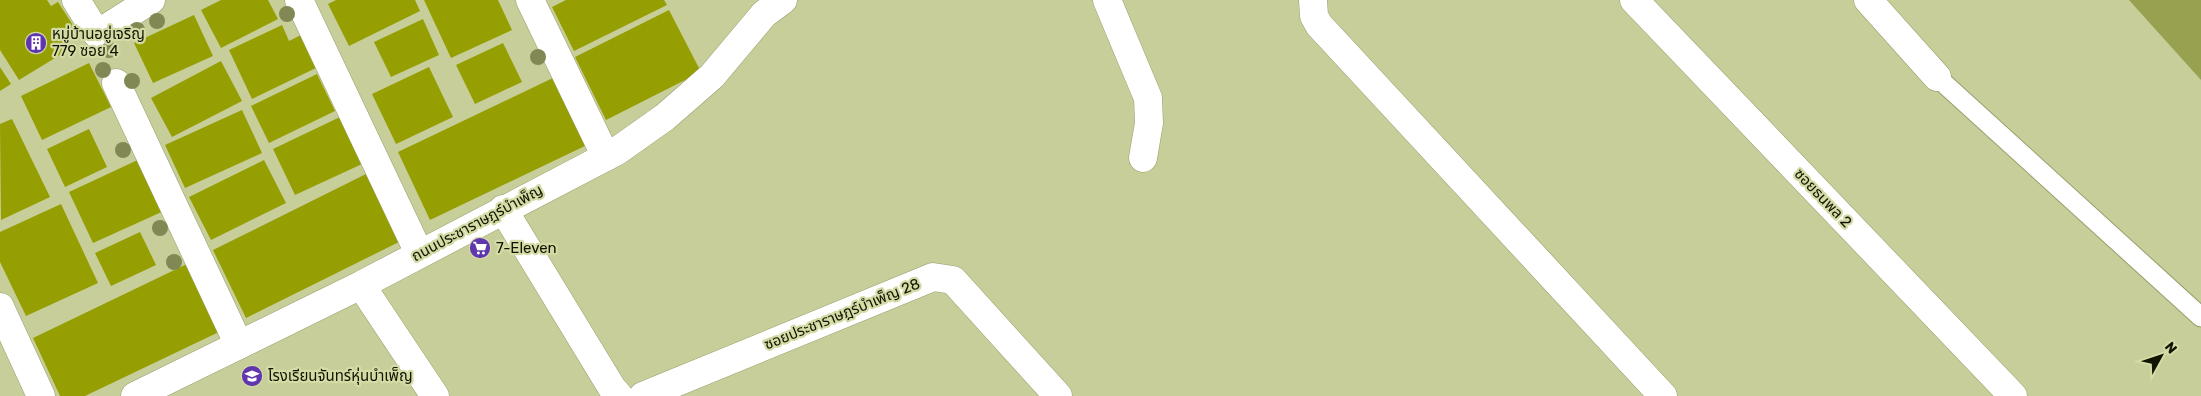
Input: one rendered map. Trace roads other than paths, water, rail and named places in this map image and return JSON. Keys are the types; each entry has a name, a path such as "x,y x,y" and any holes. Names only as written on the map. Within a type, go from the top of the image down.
{"street":[{"path":"76,0 97,34 151,0"},
{"path":"299,0 419,253"},
{"path":"530,0 606,157"},
{"name":"ถนนประชาราษฎร์บำเพ็ญ","path":"135,396 361,285 617,151 665,117 712,76 764,14 783,0"},
{"path":"1107,0 1148,98 1149,123 1143,158"},
{"path":"1313,0 1314,16 1319,25 1663,396"},
{"name":"ซอยธนพล 2","path":"1634,0 2013,396"},
{"path":"1868,0 1937,77"},
{"path":"116,83 239,345"},
{"path":"503,209 612,388 620,396"},
{"name":"ซอยประชาราษฎร์บำเพ็ญ 28","path":"643,396 933,277 953,280 1058,396"},
{"path":"361,285 435,396"},
{"path":"0,307 41,396"}],"lane":[{"path":"1937,77 2201,317"}],"place":[{"name":"หมู่บ้านอยู่เจริญ 779 ซอย 4","path":"36,43"},
{"name":"7-Eleven","path":"480,248"},
{"name":"โรงเรียนจันทร์หุ่นบำเพ็ญ","path":"252,376"}]}
